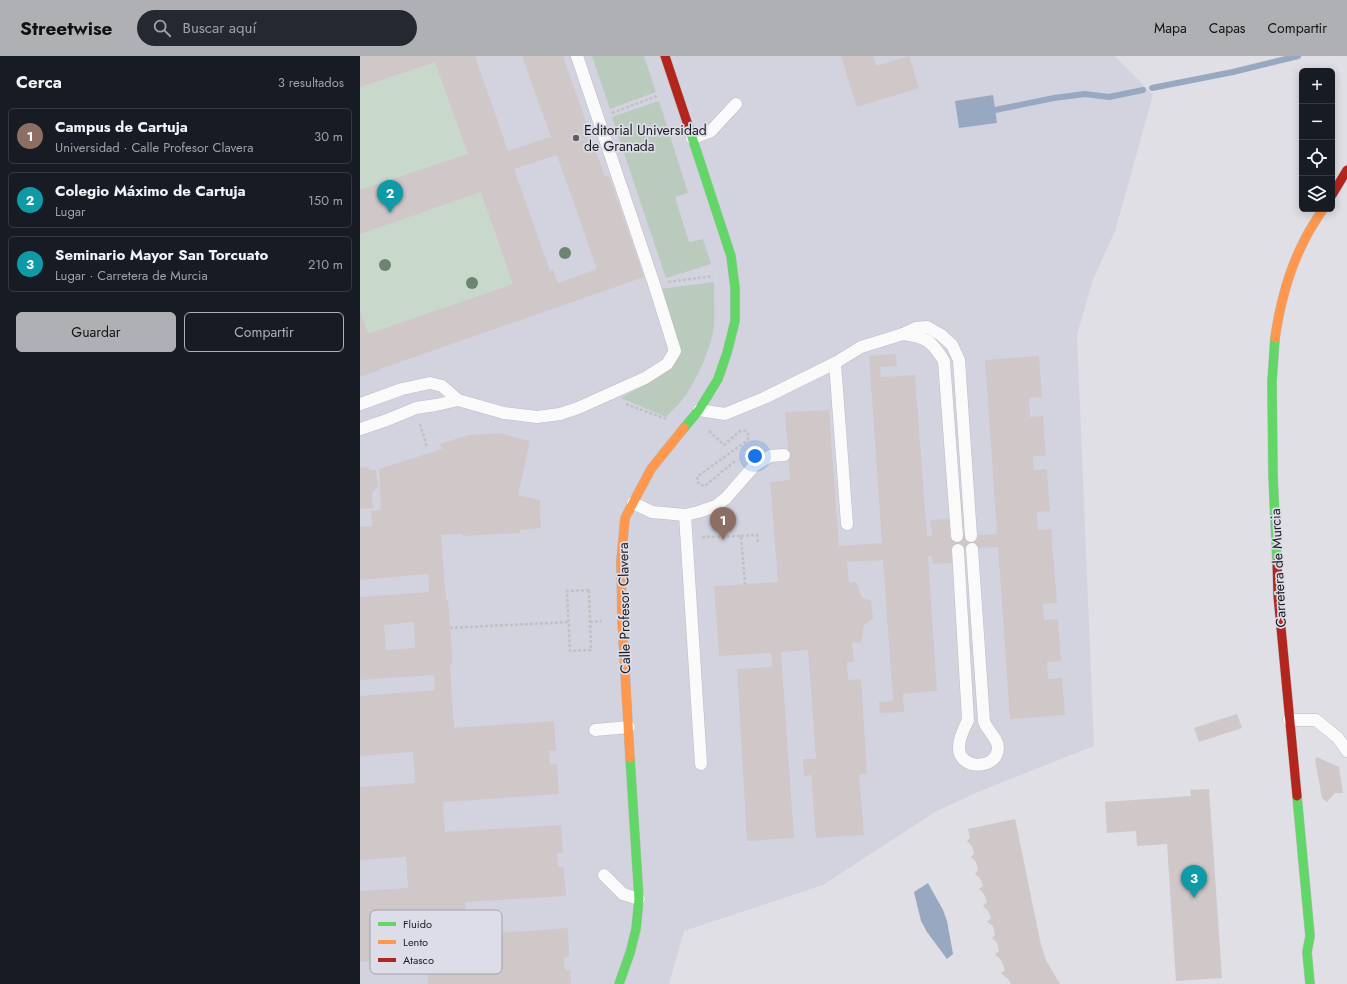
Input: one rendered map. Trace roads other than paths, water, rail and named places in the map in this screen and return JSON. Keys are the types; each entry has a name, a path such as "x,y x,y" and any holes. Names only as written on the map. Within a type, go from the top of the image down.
{"street":[{"name":"Calle Profesor Clavera","path":"619,984 630,953 636,929 639,899 622,620 620,562 625,518 651,469 699,410 718,379 727,353 735,321 735,288 731,256 665,56"},
{"path":"1335,190 1347,170"},
{"name":"Carretera de Murcia","path":"1310,984 1307,952 1310,936 1278,596 1274,499 1272,382 1274,344 1279,309 1289,274 1304,240 1321,212"},
{"name":"Carretera de Murcia","path":"1310,936 1317,950"}],"lane":[{"path":"360,404 402,389 430,382 442,386 458,400 504,413 537,417 560,414 578,408 645,378 668,364 675,351 577,56"},
{"path":"692,138 711,131 736,104"},
{"path":"699,410 724,414 764,398 836,363 861,347 903,334 916,328 927,327 941,335 952,345 959,360 971,536"},
{"path":"903,334 929,341 937,348 944,362 957,536"},
{"path":"836,363 847,524"},
{"path":"360,429 416,408 458,400"},
{"path":"633,503 652,512 685,515 716,506 726,498 754,466 770,456 784,455"},
{"path":"685,515 701,764"},
{"path":"958,550 968,720 961,735 959,747 960,756 967,763 978,765 986,764 995,757 998,749 997,741 986,728 984,721 972,549"},
{"path":"1289,720 1316,720 1338,738 1347,751"},
{"path":"595,730 629,727"},
{"path":"604,875 623,894 639,899"}],"water":[{"path":"993,95 997,123 959,128 955,101"},
{"path":"928,883 943,910 947,921 953,954 947,959 927,932 921,921 914,892"}],"waterway":[{"path":"1152,88 1233,72 1298,56"},
{"path":"995,110 1054,98 1085,94 1109,97 1143,90"}],"place":[{"name":"Editorial Universidad de Granada","path":"576,138"},
{"name":"Colegio Máximo de Cartuja","path":"390,213"},
{"name":"Campus de Cartuja","path":"723,540"},
{"name":"Seminario Mayor San Torcuato","path":"1194,898"}]}
